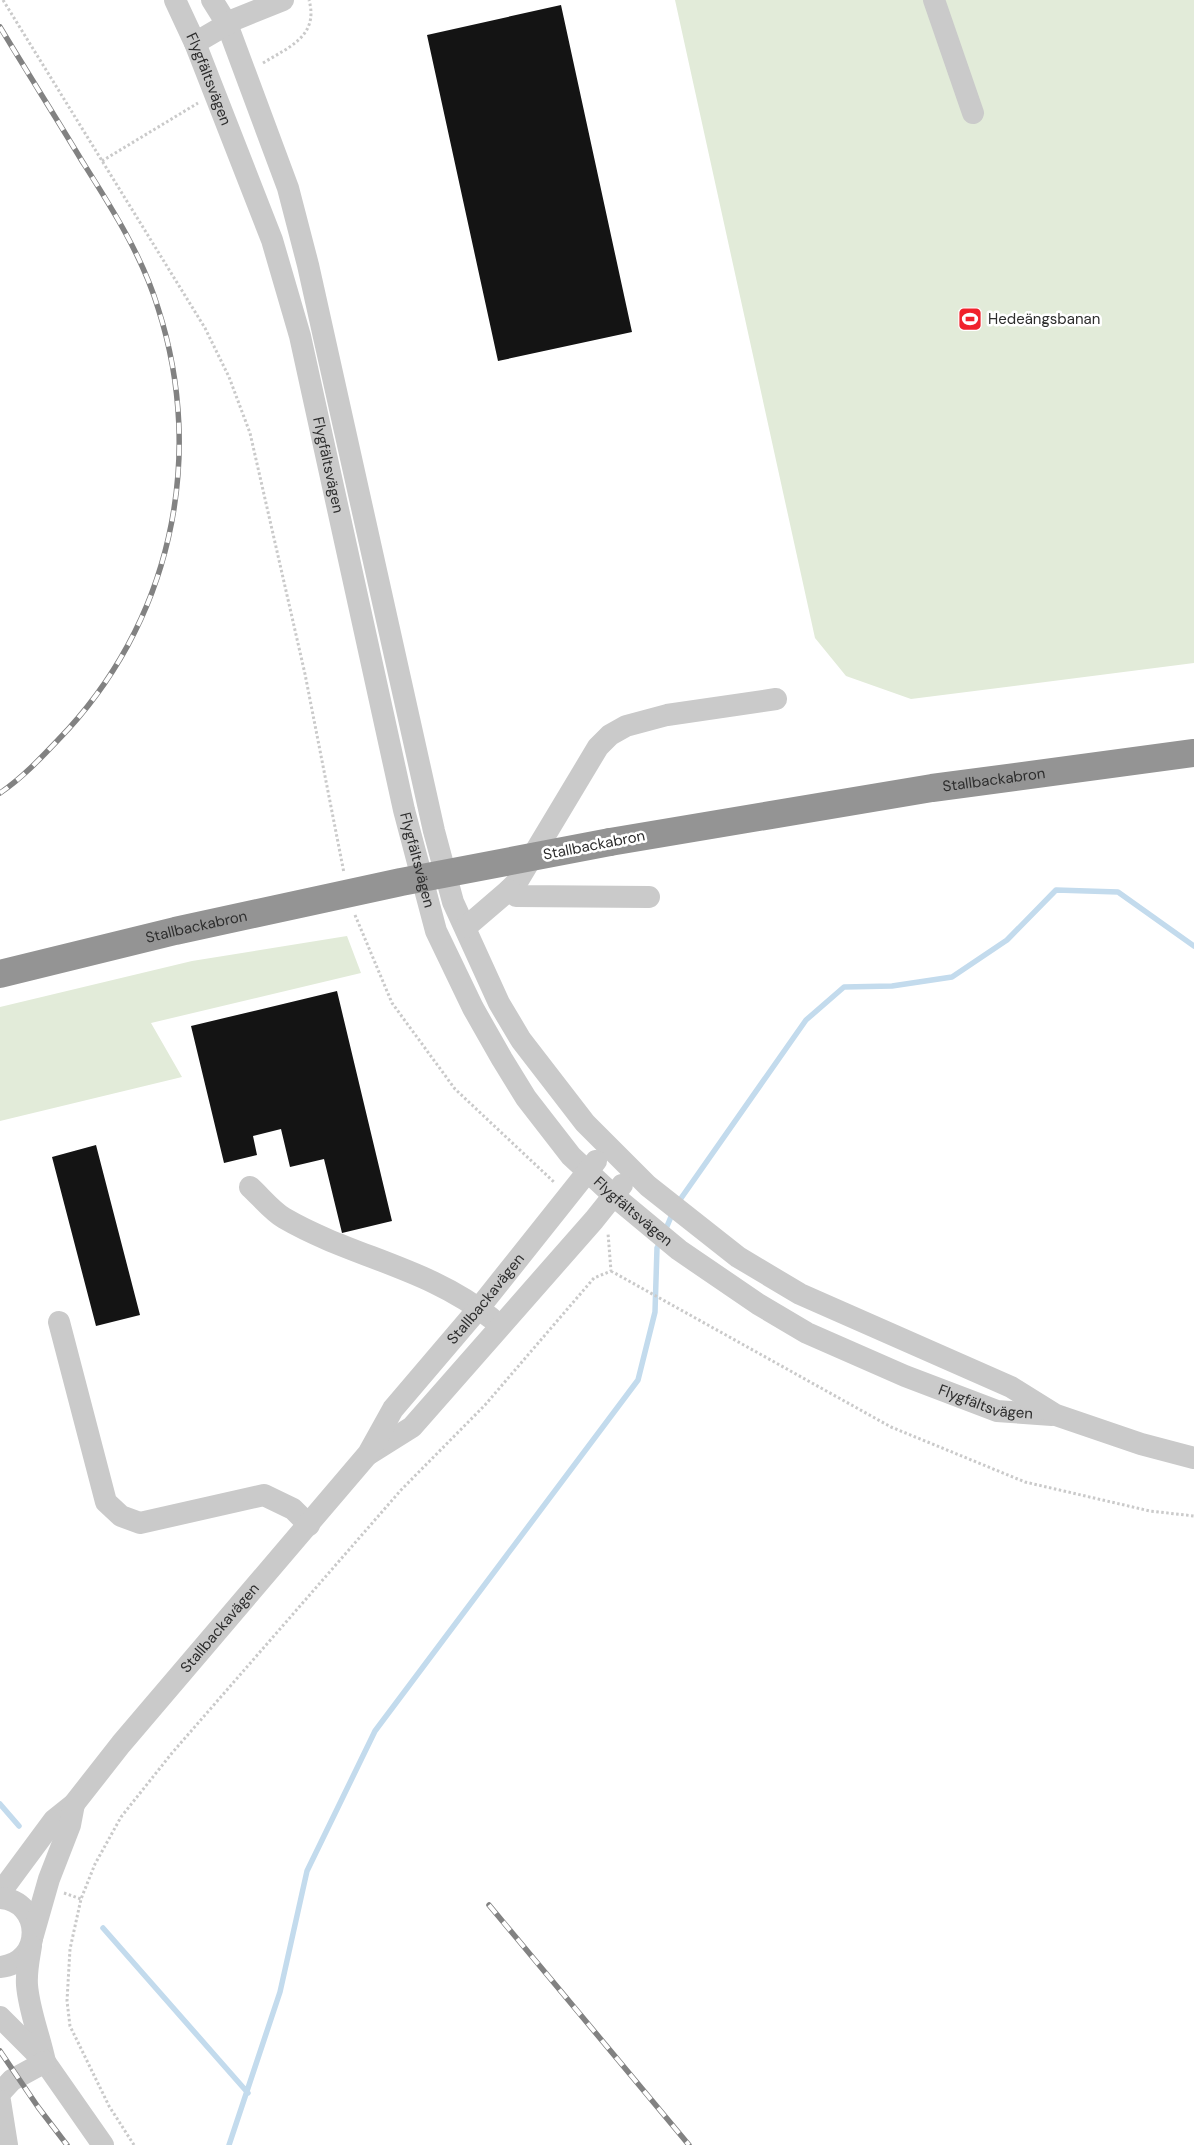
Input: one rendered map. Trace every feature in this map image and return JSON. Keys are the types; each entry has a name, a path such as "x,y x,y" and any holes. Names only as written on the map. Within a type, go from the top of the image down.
{"highway":[{"name":"Stallbackabron","path":"0,974 176,931 401,882 610,842 932,788 1194,752"}],"street":[{"name":"Flygfältsvägen","path":"175,0 195,44 272,240 297,326 404,810 436,931 473,1008 506,1067 526,1098 554,1135 588,1172 679,1250 758,1304 806,1333 904,1376 997,1411 1056,1415"},
{"name":"Flygfältsvägen","path":"212,0 227,24 288,188 308,265 434,832 453,902 499,1003 521,1040 585,1123 608,1148 640,1179 692,1223 738,1257 800,1294 1010,1387 1056,1415 1141,1444 1194,1458"},
{"path":"195,44 227,24 283,0"},
{"path":"934,0 973,114"},
{"path":"466,927 517,882 598,747 610,735 626,726 667,715 776,699"},
{"path":"509,890 516,896 649,897"},
{"name":"Stallbackavägen","path":"0,1893 54,1820 74,1804 121,1744 368,1454 393,1409 479,1308 608,1148"},
{"name":"Stallbackavägen","path":"368,1454 412,1427 614,1196 640,1179"},
{"path":"250,1187 283,1217 346,1246 436,1282 469,1300 501,1326"},
{"path":"59,1322 106,1502 121,1516 140,1523 264,1495 294,1509 309,1525"},
{"name":"Stallbackavägen","path":"45,2062 39,2034 30,2007 27,1984 32,1940 49,1878 70,1825 74,1804"},
{"path":"0,1898 18,1904 27,1912 32,1923 32,1940 25,1955 17,1962 0,1967"},
{"name":"Stallbackavägen","path":"0,2017 45,2062 103,2145"},
{"path":"0,2093 12,2080 45,2062"},
{"path":"0,2101 7,2145"}],"path":[{"path":"3,0 205,328 229,377 252,443 307,683 334,816 339,856 346,881"},
{"path":"352,907 392,1003 455,1089 569,1196"},
{"path":"594,1220 609,1234 611,1271"},
{"path":"134,2145 109,2106 70,2026 67,2001 70,1950 81,1899 95,1864 121,1816 172,1753 402,1490 485,1406 594,1278 611,1271 891,1427 1026,1482 1150,1511 1194,1516"}],"green space":[{"name":"Hedeängsbanan","path":"675,0 1194,0 1194,663 911,699 846,676 815,638"},
{"path":"347,936 361,973 151,1023 182,1077 0,1121 0,1007 192,961"}],"building":[{"path":"561,5 632,332 498,361 427,35"},
{"path":"337,991 392,1221 342,1233 324,1159 290,1167 281,1129 253,1136 257,1155 224,1163 191,1026"},
{"path":"96,1145 140,1315 96,1326 52,1157"}],"waterway":[{"path":"677,1204 806,1020 844,987 892,986 952,977 1007,940 1056,890 1118,892 1194,946"},
{"path":"665,1231 673,1212"},
{"path":"229,2145 280,1992 307,1871 375,1731 638,1380 655,1312 657,1248 660,1242"},
{"path":"0,1804 19,1826"},
{"path":"103,1928 248,2093"}],"railway":[{"path":"0,27 115,214 135,250 158,308 172,365 179,423 177,481 168,538 152,593 128,645 96,695 58,740 23,775 0,793"},
{"path":"489,1905 689,2145"},
{"path":"0,2051 38,2107 67,2145"}],"place":[{"name":"Hedeängsbanan","path":"970,319"}]}
